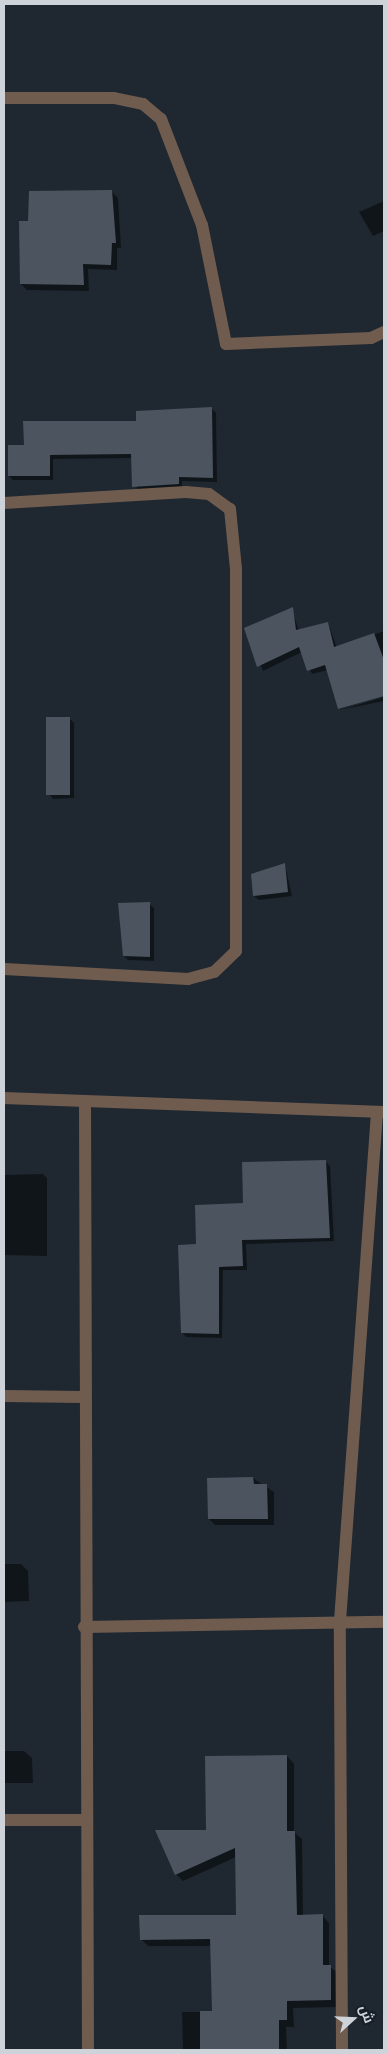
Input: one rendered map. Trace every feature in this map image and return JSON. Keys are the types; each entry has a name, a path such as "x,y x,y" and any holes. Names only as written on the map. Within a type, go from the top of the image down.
{"street":[{"path":"4,98 114,98 143,104 161,119 202,225 226,344 371,338 384,332"},
{"path":"4,503 186,492 209,494 230,509 236,570 236,951 214,972 188,979 4,969"},
{"path":"4,1098 381,1112 340,1622 342,2050"},
{"path":"85,1101 82,1397 88,2050"},
{"path":"4,1396 82,1397"},
{"path":"84,1627 384,1622"},
{"path":"4,1820 86,1820"}],"building":[{"path":"112,190 116,243 112,243 111,265 83,264 84,285 20,284 19,221 28,221 29,191"},
{"path":"212,407 213,478 179,477 179,484 132,487 131,454 50,455 50,476 8,476 8,445 24,445 23,421 136,421 136,411"},
{"path":"293,607 296,630 328,622 334,647 374,633 384,660 384,696 338,709 325,665 307,671 299,647 257,667 244,628"},
{"path":"46,717 70,717 70,795 46,795"},
{"path":"285,863 288,892 253,896 251,874"},
{"path":"150,902 150,957 123,956 118,903"},
{"path":"326,1160 330,1238 242,1240 243,1266 219,1267 219,1334 181,1333 178,1245 196,1244 195,1205 243,1203 242,1162"},
{"path":"253,1477 254,1484 267,1484 268,1519 208,1519 207,1478"},
{"path":"287,1755 287,1831 295,1831 297,1915 323,1914 323,1965 331,1965 331,2000 287,2001 287,2020 279,2020 279,2050 200,2050 200,2011 212,2011 210,1939 140,1940 139,1915 236,1915 235,1848 175,1875 155,1830 206,1830 205,1756"}]}
